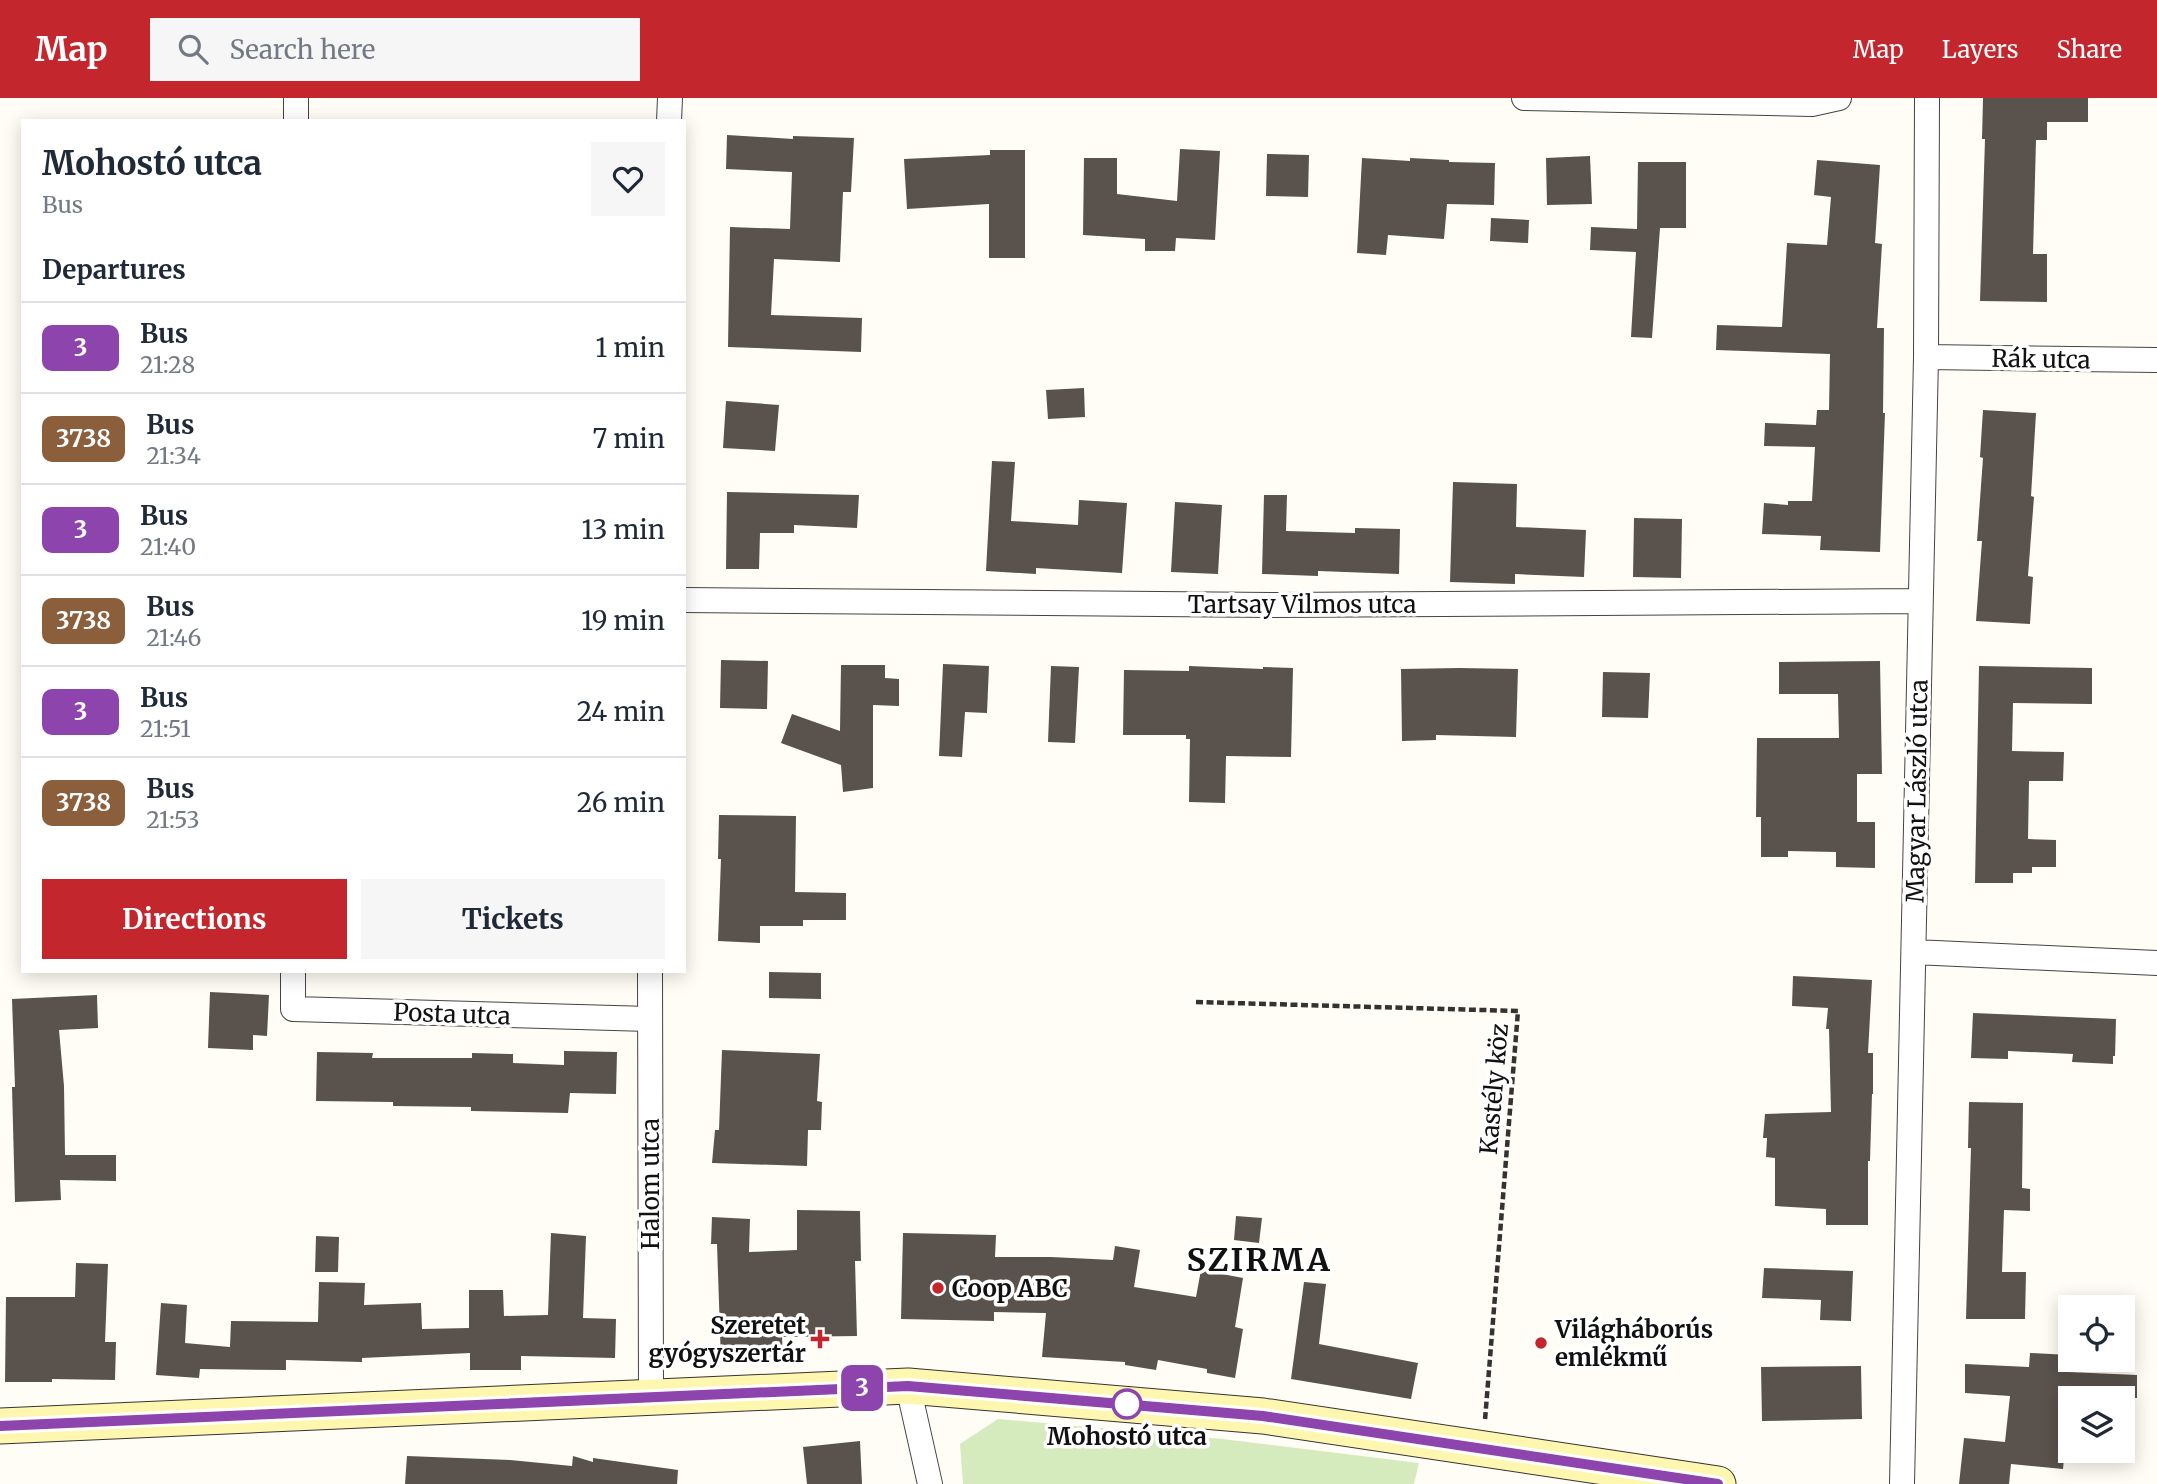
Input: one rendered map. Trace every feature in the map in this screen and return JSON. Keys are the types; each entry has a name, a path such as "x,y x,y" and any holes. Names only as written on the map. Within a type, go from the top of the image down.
{"main road":[{"path":"0,1426 908,1386 1263,1416 1718,1484"}],"street":[{"path":"296,98 296,119"},
{"path":"669,119 670,98"},
{"path":"1524,98 1812,104 1839,98"},
{"name":"Magyar László utca","path":"1902,1484 1926,357 1927,98"},
{"name":"Rák utca","path":"1926,357 2157,360"},
{"name":"Tartsay Vilmos utca","path":"686,600 1275,605 1920,601"},
{"path":"1914,952 2157,963"},
{"name":"Posta utca","path":"293,973 293,1009 649,1019"},
{"name":"Halom utca","path":"650,973 651,1397"},
{"path":"908,1386 930,1484"}],"path":[{"name":"Kastély köz","path":"1196,1002 1518,1011 1483,1449"}],"green space":[{"path":"998,1419 1222,1439 1419,1463 1414,1484 963,1484 960,1444"}],"building":[{"path":"1983,98 2088,98 2088,122 2047,122 2047,140 2036,140 2033,254 2047,254 2047,302 1980,301 1985,139 1982,139"},
{"path":"727,135 793,139 793,136 854,138 851,192 843,192 840,262 774,259 771,315 862,318 861,352 728,347 730,227 790,229 792,172 726,169"},
{"path":"1180,149 1220,151 1215,240 1176,238 1175,251 1145,251 1145,239 1083,235 1084,158 1117,158 1117,194 1177,201"},
{"path":"990,150 1025,150 1025,258 989,258 989,204 907,209 904,159 990,155"},
{"path":"1267,154 1309,155 1308,197 1266,196"},
{"path":"1590,156 1592,204 1547,205 1546,158"},
{"path":"1362,158 1495,163 1494,205 1447,204 1444,239 1388,235 1386,255 1357,253"},
{"path":"1817,160 1880,165 1875,243 1882,244 1877,328 1884,328 1885,413 1880,552 1820,550 1821,536 1762,534 1764,503 1788,505 1788,501 1812,501 1815,447 1764,446 1765,423 1816,425 1817,410 1829,410 1830,354 1716,350 1717,325 1782,327 1787,243 1827,245 1831,197 1814,195"},
{"path":"1638,162 1686,162 1686,228 1660,228 1652,338 1631,337 1636,252 1590,250 1591,227 1637,229"},
{"path":"1491,218 1529,220 1528,243 1490,241"},
{"path":"1084,388 1085,417 1048,419 1046,390"},
{"path":"726,401 779,405 775,451 723,448"},
{"path":"1983,410 2036,413 2031,496 2034,497 2028,576 2033,577 2030,624 1976,621 1982,541 1977,541 1983,458 1980,457"},
{"path":"992,461 1015,462 1011,521 1078,525 1079,500 1127,503 1122,573 1036,568 1036,574 986,571"},
{"path":"1453,482 1517,484 1516,527 1586,530 1584,577 1515,574 1515,584 1450,582"},
{"path":"727,492 859,495 857,528 794,525 794,533 760,533 759,569 726,569"},
{"path":"1264,495 1287,495 1286,531 1355,533 1355,528 1400,529 1399,574 1318,571 1318,576 1262,574"},
{"path":"1175,502 1222,505 1218,574 1171,572"},
{"path":"1634,518 1682,519 1681,578 1633,577"},
{"path":"721,660 768,661 767,709 720,708"},
{"path":"1880,661 1882,774 1857,774 1857,822 1875,822 1875,868 1836,867 1836,852 1788,851 1788,857 1761,857 1761,817 1756,817 1757,738 1839,738 1838,694 1779,694 1779,662"},
{"path":"943,664 989,666 987,713 965,712 962,757 939,756"},
{"path":"841,665 885,665 885,678 899,679 899,706 873,705 873,788 843,792 841,765 781,743 792,714 840,731"},
{"path":"1051,666 1079,667 1075,743 1048,742"},
{"path":"1189,666 1293,668 1291,757 1226,756 1225,803 1189,802 1190,739 1186,739 1186,735 1123,735 1124,670 1189,671"},
{"path":"1979,666 2092,668 2092,704 2013,703 2012,751 2064,752 2063,781 2029,781 2028,839 2056,840 2056,867 2032,867 2032,873 2013,873 2013,883 1975,883"},
{"path":"1401,669 1518,669 1516,737 1436,735 1436,740 1402,741"},
{"path":"1603,672 1650,673 1648,718 1602,717"},
{"path":"719,815 796,816 795,892 846,893 846,920 803,920 803,926 760,926 760,943 718,941 721,859 718,859"},
{"path":"769,972 821,973 821,999 769,998"},
{"path":"1793,976 1872,980 1868,1053 1873,1053 1873,1094 1868,1161 1868,1225 1826,1225 1826,1209 1775,1206 1775,1158 1766,1157 1767,1138 1763,1138 1765,1114 1831,1112 1829,1029 1826,1029 1828,1008 1792,1006"},
{"path":"210,992 269,995 267,1036 253,1035 253,1050 208,1048"},
{"path":"97,995 98,1028 59,1030 64,1086 65,1155 116,1155 116,1181 60,1180 61,1200 15,1202 12,999"},
{"path":"1973,1013 2116,1019 2113,1064 2072,1062 2073,1054 2008,1051 2008,1059 1971,1058"},
{"path":"722,1050 820,1054 817,1101 822,1102 821,1130 808,1130 807,1166 712,1163 715,1130 719,1130"},
{"path":"564,1051 617,1052 616,1094 570,1093 568,1113 471,1111 471,1107 393,1106 393,1102 316,1101 317,1052 373,1053 372,1058 472,1058 472,1053 513,1054 513,1063 564,1065"},
{"path":"1969,1102 2023,1103 2022,1188 2030,1189 2030,1211 2004,1210 2002,1272 2026,1272 2025,1319 1966,1319 1971,1148 1968,1148"},
{"path":"797,1210 860,1211 861,1261 855,1261 857,1336 782,1337 783,1359 721,1361 717,1244 711,1244 712,1217 750,1219 749,1252 797,1250"},
{"path":"1236,1216 1262,1218 1259,1243 1234,1240"},
{"path":"551,1233 586,1236 583,1318 616,1319 615,1358 521,1356 521,1370 470,1370 470,1353 362,1358 362,1362 286,1360 286,1370 200,1369 199,1378 156,1375 161,1303 187,1305 185,1343 230,1347 231,1321 318,1322 319,1282 365,1283 364,1305 421,1303 422,1329 469,1328 469,1290 503,1290 504,1316 548,1315"},
{"path":"903,1233 996,1235 995,1257 1113,1260 1115,1246 1140,1250 1134,1287 1196,1297 1201,1270 1243,1278 1235,1327 1243,1329 1235,1378 1207,1373 1207,1369 1158,1360 1156,1370 1125,1365 1125,1362 1042,1357 1046,1313 994,1312 994,1321 901,1319"},
{"path":"316,1236 339,1237 338,1272 315,1272"},
{"path":"76,1263 108,1264 105,1342 116,1342 115,1380 52,1379 52,1382 5,1382 6,1297 75,1297"},
{"path":"1764,1268 1853,1271 1851,1321 1820,1320 1821,1300 1762,1298"},
{"path":"1304,1282 1326,1284 1319,1344 1418,1363 1411,1399 1291,1379"},
{"path":"2030,1353 2058,1354 2058,1372 2137,1375 2137,1398 2135,1386 2058,1386 2058,1463 2064,1463 2063,1469 2011,1464 2009,1484 1959,1484 1964,1438 2005,1442 2010,1396 1965,1393 1965,1364 2029,1367"},
{"path":"1861,1366 1862,1419 1762,1421 1761,1367"},
{"path":"860,1441 862,1484 807,1484 803,1447"},
{"path":"407,1456 510,1460 572,1466 573,1456 593,1462 593,1458 678,1470 677,1484 405,1484"}],"bus line":[{"name":"3","path":"0,1426 908,1386 1263,1416 1718,1484"}],"place":[{"name":"Coop ABC","path":"938,1288"},
{"name":"Szeretet gyógyszertár","path":"820,1339"},
{"name":"Világháborús emlékmű","path":"1541,1343"},
{"name":"Mohostó utca","path":"1127,1404"}],"district":[{"name":"SZIRMA","path":"1259,1260"}]}
